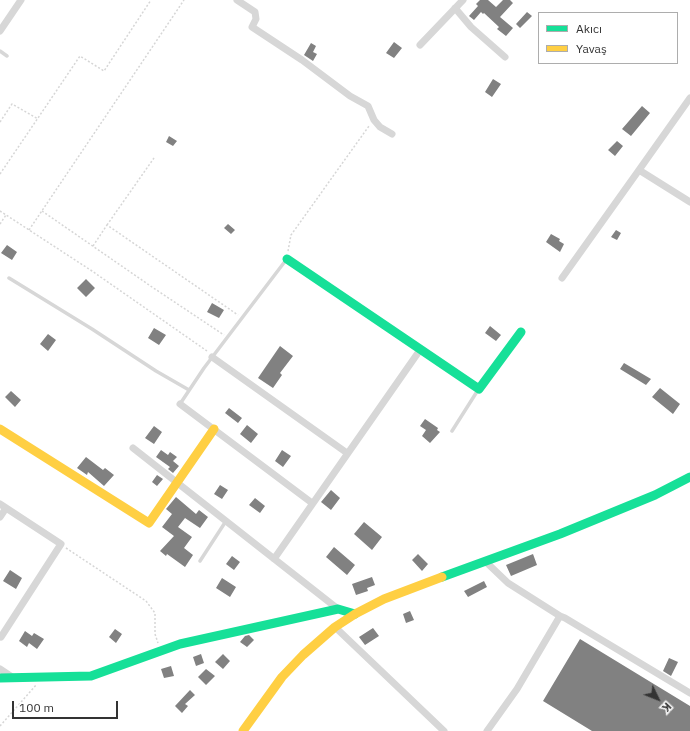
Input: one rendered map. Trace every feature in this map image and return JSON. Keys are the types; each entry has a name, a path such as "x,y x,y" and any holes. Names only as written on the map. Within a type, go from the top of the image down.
{"street":[{"path":"0,31 21,0"},
{"path":"237,0 255,12 256,19 252,27 302,60 350,96 368,106 374,120 380,127 392,134"},
{"path":"420,45 464,0"},
{"path":"456,8 471,28 505,57"},
{"path":"562,278 690,98"},
{"path":"639,170 690,202"},
{"path":"287,259 479,389 521,332"},
{"path":"274,559 420,350"},
{"path":"213,356 347,453"},
{"path":"180,404 312,503"},
{"path":"0,429 149,523 214,429"},
{"path":"133,448 338,609 355,614"},
{"path":"243,731 282,677 302,655 335,627 355,614 384,599 406,590 486,562 655,495 690,476"},
{"path":"0,517 3,506 61,544 1,637"},
{"path":"486,562 508,583 560,616 690,693"},
{"path":"0,678 91,676 180,644 338,609"},
{"path":"487,731 517,689 560,616"},
{"path":"335,627 441,730"},
{"path":"0,669 12,677"}],"lane":[{"path":"0,51 7,56"},
{"path":"180,404 213,356 287,259"},
{"path":"9,278 92,329 156,372 189,390"},
{"path":"452,431 479,389"},
{"path":"200,561 226,521"}],"path":[{"path":"0,174 80,56 104,71 151,0"},
{"path":"29,230 184,0"},
{"path":"0,122 12,104 38,119"},
{"path":"287,259 291,235 374,120"},
{"path":"93,246 154,158"},
{"path":"0,211 92,271 213,356"},
{"path":"42,211 228,337"},
{"path":"0,224 6,215"},
{"path":"107,225 242,318"},
{"path":"61,544 146,601 155,613 155,634 162,650"},
{"path":"0,726 44,677"}],"building":[{"path":"480,0 488,0 496,7 503,0 510,0 513,3 500,17 513,28 506,36 497,29 499,27 484,13 483,14 481,12 474,20 469,16 478,6 476,4"},
{"path":"527,12 532,16 520,28 516,24"},
{"path":"394,42 402,48 394,58 386,53"},
{"path":"311,43 316,46 313,52 317,54 313,61 304,55"},
{"path":"493,79 501,84 492,97 485,92"},
{"path":"642,106 650,113 631,136 622,129"},
{"path":"169,136 177,141 173,146 166,142"},
{"path":"617,141 623,146 615,156 608,150"},
{"path":"228,224 235,230 231,234 224,228"},
{"path":"616,230 621,233 617,240 611,237"},
{"path":"551,234 560,239 559,241 564,244 560,252 546,242"},
{"path":"7,245 17,252 12,260 1,253"},
{"path":"86,279 95,288 86,297 77,288"},
{"path":"212,303 224,310 219,318 207,312"},
{"path":"490,326 501,335 496,341 485,333"},
{"path":"154,328 166,335 159,345 148,338"},
{"path":"48,334 56,340 48,351 40,344"},
{"path":"280,346 293,356 280,373 282,375 273,388 258,378"},
{"path":"624,363 651,379 646,385 620,369"},
{"path":"660,388 680,404 673,414 652,397"},
{"path":"11,391 21,400 15,407 5,397"},
{"path":"229,408 242,418 238,423 225,413"},
{"path":"425,419 438,428 437,430 440,432 430,443 422,436 426,430 420,426"},
{"path":"247,425 258,434 251,443 240,434"},
{"path":"154,426 162,432 154,444 145,438"},
{"path":"161,450 168,455 170,452 177,457 173,461 179,466 173,473 168,469 170,467 156,457"},
{"path":"282,450 291,456 283,467 275,461"},
{"path":"86,457 103,470 105,468 114,475 104,486 88,472 87,475 77,468"},
{"path":"157,475 163,479 157,486 152,482"},
{"path":"220,485 228,490 222,499 214,494"},
{"path":"331,490 340,498 331,510 321,502"},
{"path":"176,497 196,514 199,510 208,517 200,528 185,518 178,527 192,537 184,548 193,555 185,567 167,554 166,556 160,551 174,536 162,527 172,514 166,509"},
{"path":"255,498 265,506 260,513 249,505"},
{"path":"364,522 382,537 372,550 354,534"},
{"path":"334,547 355,565 347,575 326,557"},
{"path":"418,554 428,564 422,571 412,560"},
{"path":"533,554 537,565 511,576 506,565"},
{"path":"232,556 240,562 234,570 226,564"},
{"path":"10,570 22,578 16,589 3,581"},
{"path":"372,577 375,585 367,588 368,591 356,595 352,584"},
{"path":"222,578 236,587 230,597 216,588"},
{"path":"484,581 487,587 468,597 464,591"},
{"path":"410,611 414,620 406,623 403,614"},
{"path":"373,628 379,636 365,645 359,637"},
{"path":"115,629 122,634 116,643 109,637"},
{"path":"25,631 32,636 34,633 44,639 37,649 29,643 27,647 19,641"},
{"path":"249,635 254,640 247,647 240,642 245,636"},
{"path":"580,639 690,706 690,731 592,731 543,701"},
{"path":"201,654 204,663 196,666 193,657"},
{"path":"223,654 230,661 223,669 215,662"},
{"path":"669,658 678,662 671,676 663,671"},
{"path":"171,666 174,676 164,678 161,669"},
{"path":"206,669 215,676 206,685 198,677"},
{"path":"190,690 195,695 185,704 188,706 182,713 175,706"}],"traffic: fast":[{"path":"287,259 479,389 521,332"},
{"path":"442,577 560,534 655,495 690,477"},
{"path":"0,678 91,676 180,644 338,609 355,614"}],"traffic: slow":[{"path":"0,429 149,523 214,429"},
{"path":"243,731 282,677 303,655 335,627 355,614 384,599 442,577"}]}
